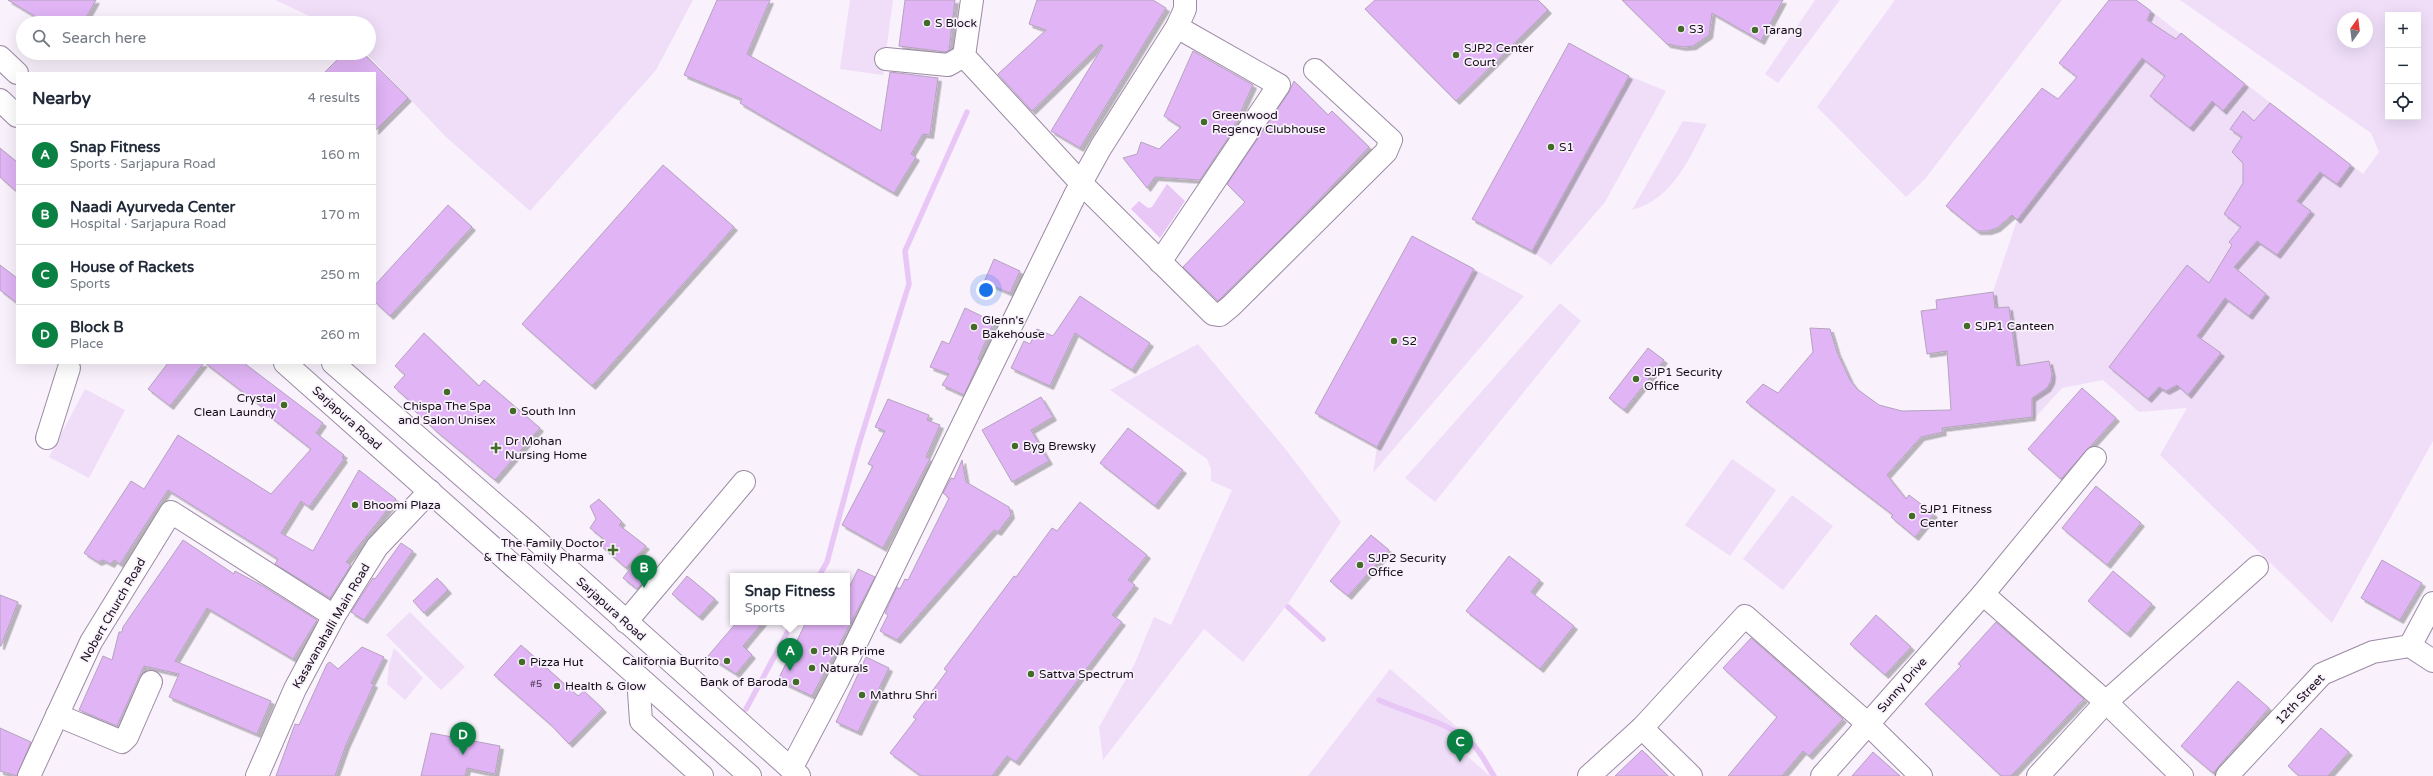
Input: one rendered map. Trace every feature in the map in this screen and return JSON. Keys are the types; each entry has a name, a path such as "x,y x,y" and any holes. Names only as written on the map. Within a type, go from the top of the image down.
{"street":[{"path":"972,0 964,56 1079,188 1160,262 1209,312 1220,315 1386,152 1391,140 1315,70"},
{"path":"795,773 838,680 1079,188 1101,146 1177,27 1185,9 1185,0"},
{"path":"1160,262 1279,87 1277,83 1177,27"},
{"path":"886,58 948,65 964,56"},
{"path":"0,57 16,72"},
{"path":"0,100 16,115"},
{"name":"Sarjapura Road","path":"286,364 750,776"},
{"name":"Sarjapura Road","path":"334,364 795,773"},
{"path":"47,438 69,368"},
{"name":"Sunny Drive","path":"1822,776 1983,594 2095,458"},
{"path":"626,622 744,482"},
{"name":"Kasavanahalli Main Road","path":"257,776 295,689 334,616 377,547 430,491"},
{"name":"Nobert Church Road","path":"29,776 91,642 171,512 334,616"},
{"path":"2038,776 2106,702 2257,567"},
{"path":"1983,594 2106,702 2182,776"},
{"path":"2433,604 2410,646 2433,661"},
{"path":"1589,776 1642,728 1745,616 1868,724 1921,776"},
{"name":"12th Street","path":"2227,776 2322,674 2373,652 2410,646"},
{"path":"638,677 641,721 702,776"},
{"path":"57,716 122,742 127,737 151,682"},
{"path":"1642,728 1691,776"}],"shaded area":[{"path":"275,0 693,0 656,70 530,211 446,137 373,60 376,60 376,16 310,16"},
{"path":"850,0 893,0 883,75 840,69"},
{"path":"1815,0 1840,0 1778,83 1765,74"},
{"path":"1895,0 2062,0 1925,179 1906,197 1817,107"},
{"path":"2180,0 2433,0 2433,441 2332,623 2160,455 2187,408 2139,412 2103,380 2062,388 2033,420 2032,398 2038,395 2049,383 2052,373 2051,367 2049,361 2007,367 2014,342 2009,307 1995,308 1993,292 2017,220 2163,31 2147,20 2151,11 2363,174 2379,152 2371,133"},
{"path":"1629,76 1666,91 1605,202 1551,265 1532,251"},
{"path":"1683,121 1707,124 1686,164 1669,187 1646,205 1632,210"},
{"path":"1167,184 1185,201 1160,238 1131,209 1139,201 1148,208 1152,207"},
{"path":"1474,269 1524,296 1373,473 1377,447"},
{"path":"1560,303 1581,321 1435,502 1405,478"},
{"path":"1198,344 1287,451 1341,522 1289,602 1243,662 1204,629 1103,760 1099,727 1135,663 1154,617 1171,625 1232,490 1211,481 1211,469 1207,459 1110,390"},
{"path":"85,389 125,410 89,478 49,457"},
{"path":"1732,459 1776,490 1730,556 1685,525"},
{"path":"1792,495 1833,526 1783,590 1743,559"},
{"path":"410,612 465,667 441,690 386,635"},
{"path":"394,648 423,678 405,700 387,684 389,664"},
{"path":"1390,669 1478,745 1459,749 1490,776 1308,776"}],"building":[{"path":"8,0 96,0 87,16 34,16"},
{"path":"717,0 770,0 747,54 881,131 890,72 938,78 930,135 923,134 911,154 916,157 894,193 740,103 742,99 684,75"},
{"name":"S Block","path":"905,0 955,0 949,50 946,52 899,46"},
{"path":"1037,0 1153,0 1166,8 1080,148 1051,131 1103,46 1101,44 1032,111 998,74 1046,30 1029,24"},
{"name":"SJP2 Center Court","path":"1375,0 1538,0 1548,10 1456,101 1365,9"},
{"name":"S3","path":"1622,0 1783,0 1761,41 1712,13 1709,35 1693,46 1683,47 1667,44"},
{"path":"2109,0 2136,0 2151,11 2147,20 2176,39 2181,33 2245,84 2223,111 2212,101 2190,128 2150,96 2165,76 2142,58 2017,220 2012,215 1997,228 1988,231 1977,231 1946,206 2042,88 2058,99 2077,77 2059,63"},
{"name":"S1","path":"1569,43 1629,76 1532,251 1472,219"},
{"name":"Greenwood Regency Clubhouse","path":"1193,51 1253,85 1230,135 1200,180 1155,177 1147,188 1123,158 1137,154 1141,142 1159,149 1181,127 1164,116"},
{"path":"337,60 370,60 408,98 376,130 376,72 325,72"},
{"path":"1294,81 1328,115 1332,111 1369,147 1292,228 1218,301 1183,267 1245,202 1227,184 1289,92"},
{"path":"2270,103 2351,165 2337,184 2320,172 2297,201 2311,211 2277,255 2257,241 2234,267 2266,294 2249,316 2225,298 2197,336 2221,353 2188,395 2177,385 2166,391 2159,387 2148,399 2109,367 2187,265 2209,283 2232,245 2229,242 2241,227 2224,214 2243,183 2243,163 2232,152 2242,137 2230,129 2243,111 2254,121"},
{"path":"0,148 16,161 16,191 0,177"},
{"path":"663,165 734,227 592,386 522,324"},
{"path":"448,205 472,227 390,316 376,303 376,284"},
{"name":"S2","path":"1412,236 1474,269 1377,447 1315,413"},
{"path":"994,259 1020,271 1010,293 984,282"},
{"path":"0,265 16,277 16,302 0,290"},
{"path":"1993,292 1995,308 2009,307 2017,366 2049,361 2052,374 2051,381 2047,388 2032,398 2032,417 1942,428 1943,432 1921,437 1887,475 1906,499 1909,495 1934,514 1915,537 1891,517 1893,515 1746,402 1763,384 1778,393 1813,352 1810,328 1830,329 1837,352 1850,380 1857,389 1879,405 1902,411 1951,410 1947,351 1927,354 1921,311 1937,309 1936,300"},
{"path":"1080,296 1150,343 1132,370 1075,333 1050,386 1011,368 1024,341 1030,344 1037,329 1053,336"},
{"path":"965,308 994,322 978,359 980,360 964,395 942,385 949,374 930,367 942,341 949,344"},
{"path":"424,333 479,386 484,380 540,428 495,480 436,431 411,407 414,405 394,387 405,375 395,366"},
{"name":"SJP1 Security Office","path":"1648,348 1664,360 1624,410 1609,398"},
{"path":"167,364 203,364 170,406 148,389"},
{"path":"206,364 245,364 323,423 316,433 344,455 342,457 344,459 309,507 301,501 281,533 313,551 359,470 396,499 346,562 351,565 330,598 275,564 278,559 168,490 120,564 114,560 111,564 103,560 98,562 84,553 131,481 144,489 178,435 271,494 311,449 263,411 265,409"},
{"path":"2082,388 2116,418 2061,479 2028,449"},
{"name":"Byg Brewsky","path":"1041,397 1053,417 1031,430 1049,461 1012,482 982,430"},
{"path":"888,399 929,415 927,420 940,425 926,457 930,459 883,548 842,525 873,466 868,464 885,431 875,427"},
{"path":"1128,428 1183,470 1155,506 1100,463"},
{"path":"962,460 966,482 1009,507 1011,515 998,532 994,530 897,640 880,631 888,615 885,613 897,587 900,589 905,579 908,580 949,498 943,493 951,478 954,479"},
{"path":"2096,486 2141,523 2107,565 2062,528"},
{"path":"599,499 622,522 619,525 646,546 626,568 601,546 606,541 590,528 596,519 590,506"},
{"path":"1080,502 1147,555 1128,580 1135,585 1112,615 1122,622 1016,762 1007,756 992,776 921,776 890,753 916,719 913,717 947,671 944,669 1014,576 1016,577 1052,528 1057,531"},
{"name":"SJP2 Security Office","path":"1371,535 1389,550 1348,596 1330,581"},
{"path":"183,540 234,574 235,571 263,586 317,620 293,659 207,608 175,661 271,701 257,734 169,697 179,674 144,666 117,726 79,710 103,656 112,660 119,632 122,632 123,627"},
{"path":"401,543 413,551 364,620 351,612 373,578 375,579"},
{"path":"1509,556 1540,580 1531,592 1574,626 1540,669 1466,611"},
{"path":"2382,560 2422,583 2400,620 2361,598"},
{"path":"635,562 651,574 637,589 623,578"},
{"name":"PNR Prime","path":"858,569 875,577 850,624 850,586"},
{"path":"2113,571 2152,604 2127,634 2088,601"},
{"path":"687,576 715,599 699,617 672,594"},
{"path":"437,578 448,590 424,613 413,601"},
{"path":"0,595 18,602 1,646 0,646"},
{"path":"1876,615 1911,647 1885,675 1850,644"},
{"path":"1996,622 2084,699 2011,776 2001,776 1925,704 1961,666 1958,664"},
{"path":"734,625 760,625 743,646 752,655 736,674 708,656"},
{"name":"PNR Prime","path":"805,625 850,625 812,696 778,680"},
{"path":"1751,638 1843,719 1809,756 1803,751 1782,776 1728,776 1777,717 1723,668"},
{"path":"521,645 578,696 584,691 603,709 569,744 551,725 494,675"},
{"path":"362,647 384,657 371,683 374,684 346,745 335,776 276,776 295,724 299,725 327,664 330,662 338,669"},
{"name":"Mathru Shri","path":"866,657 889,668 858,732 836,722"},
{"path":"2238,681 2269,708 2213,773 2181,746"},
{"path":"0,728 31,742 17,776 0,771"},
{"path":"2321,728 2349,752 2328,776 2299,776 2288,766"},
{"path":"431,733 500,746 495,774 467,768 465,776 421,776"},
{"path":"1642,750 1668,776 1615,776"},
{"path":"1873,752 1900,776 1852,776"}],"waterway":[{"path":"821,573 827,562 858,447 909,284 905,251 967,112"},
{"path":"1288,607 1323,639"},
{"path":"746,709 791,625"},
{"path":"1379,700 1440,724 1463,737 1479,752 1494,776"}],"place":[{"name":"S Block","path":"927,23"},
{"name":"S3","path":"1681,29"},
{"name":"Tarang","path":"1755,30"},
{"name":"SJP2 Center Court","path":"1456,55"},
{"name":"Greenwood Regency Clubhouse","path":"1204,122"},
{"name":"S1","path":"1551,147"},
{"name":"SJP1 Canteen","path":"1967,326"},
{"name":"Glenn's Bakehouse","path":"974,327"},
{"name":"S2","path":"1394,341"},
{"name":"SJP1 Security Office","path":"1636,379"},
{"name":"Chispa The Spa and Salon Unisex","path":"447,392"},
{"name":"Crystal Clean Laundry","path":"284,405"},
{"name":"South Inn","path":"513,411"},
{"name":"Byg Brewsky","path":"1015,446"},
{"name":"Dr Mohan Nursing Home","path":"496,448"},
{"name":"Bhoomi Plaza","path":"355,505"},
{"name":"SJP1 Fitness Center","path":"1912,516"},
{"name":"The Family Doctor & The Family Pharma","path":"613,550"},
{"name":"SJP2 Security Office","path":"1360,565"},
{"name":"Naadi Ayurveda Center","path":"644,588"},
{"name":"PNR Prime","path":"814,651"},
{"name":"California Burrito","path":"727,661"},
{"name":"Pizza Hut","path":"522,662"},
{"name":"Naturals","path":"812,668"},
{"name":"Snap Fitness","path":"790,671"},
{"name":"Sattva Spectrum","path":"1031,674"},
{"name":"Bank of Baroda","path":"796,682"},
{"name":"Health & Glow","path":"557,686"},
{"name":"Mathru Shri","path":"862,695"},
{"name":"Block B","path":"463,755"},
{"name":"House of Rackets","path":"1460,762"}]}
